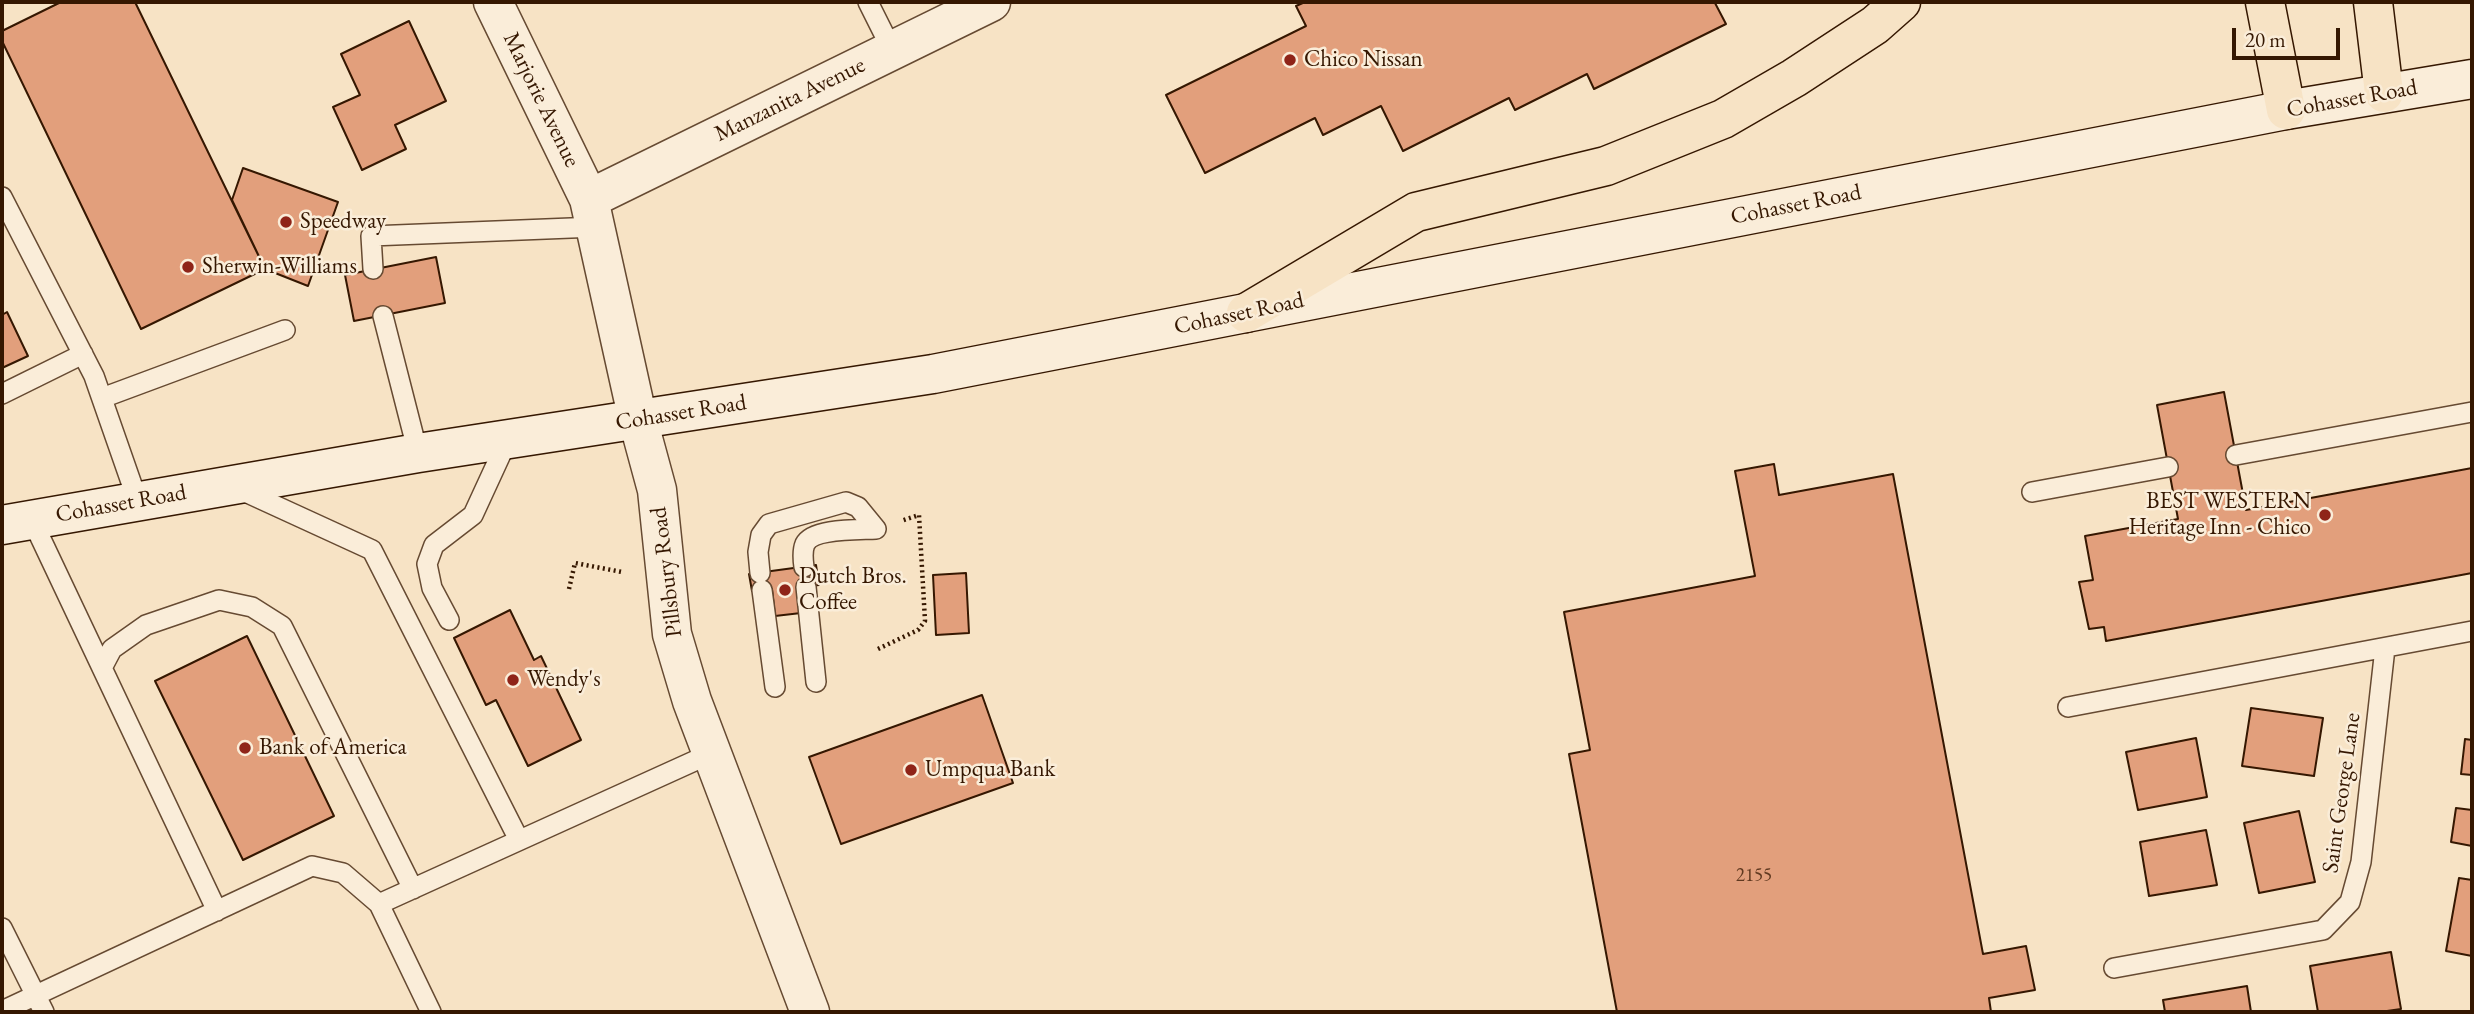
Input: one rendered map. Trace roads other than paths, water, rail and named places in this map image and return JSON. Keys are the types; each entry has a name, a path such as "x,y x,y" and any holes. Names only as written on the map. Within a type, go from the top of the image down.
{"highway":[{"path":"1246,313 1416,212 1606,166 1723,119 1806,71 1875,25 1900,2"},
{"path":"2265,2 2286,110"},
{"path":"2374,2 2384,93"}],"main road":[{"name":"Marjorie Avenue","path":"494,2 592,213"},
{"name":"Manzanita Avenue","path":"592,213 892,50 991,2"},
{"name":"Cohasset Road","path":"17,523 418,453 921,376 2286,110 2472,79"},
{"name":"Pillsbury Road","path":"592,213 638,420 657,490 671,634 692,701 810,1012"}],"lane":[{"path":"867,2 892,50"},
{"path":"2,197 83,354 102,398 138,502"},
{"path":"373,269 371,236 592,213"},
{"path":"383,316 418,453"},
{"path":"102,398 285,330"},
{"path":"2,394 83,354"},
{"path":"2236,455 2472,412"},
{"path":"449,620 432,588 427,564 434,545 473,515 508,439"},
{"path":"2032,492 2168,467"},
{"path":"232,485 372,550 519,840"},
{"path":"775,687 761,582 761,535 769,523 846,502 858,507 876,529 814,535 805,543 804,567"},
{"path":"17,523 102,668 216,911"},
{"path":"806,587 816,682"},
{"path":"102,668 112,649 146,625 219,600 252,607 282,626 413,889"},
{"path":"2068,708 2472,631"},
{"name":"Saint George Lane","path":"2113,968 2323,930 2350,902 2361,862 2385,648"},
{"path":"379,904 712,753"},
{"path":"2,1011 40,1003 216,911 312,866 343,873 379,904 431,1012"},
{"path":"2,930 40,1003"}],"place":[{"name":"Chico Nissan","path":"1290,60"},
{"name":"Speedway","path":"286,222"},
{"name":"Sherwin-Williams","path":"188,267"},
{"name":"BEST WESTERN Heritage Inn - Chico","path":"2325,515"},
{"name":"Dutch Bros. Coffee","path":"785,590"},
{"name":"Wendy's","path":"513,680"},
{"name":"Bank of America","path":"245,748"},
{"name":"Umpqua Bank","path":"911,770"}]}
